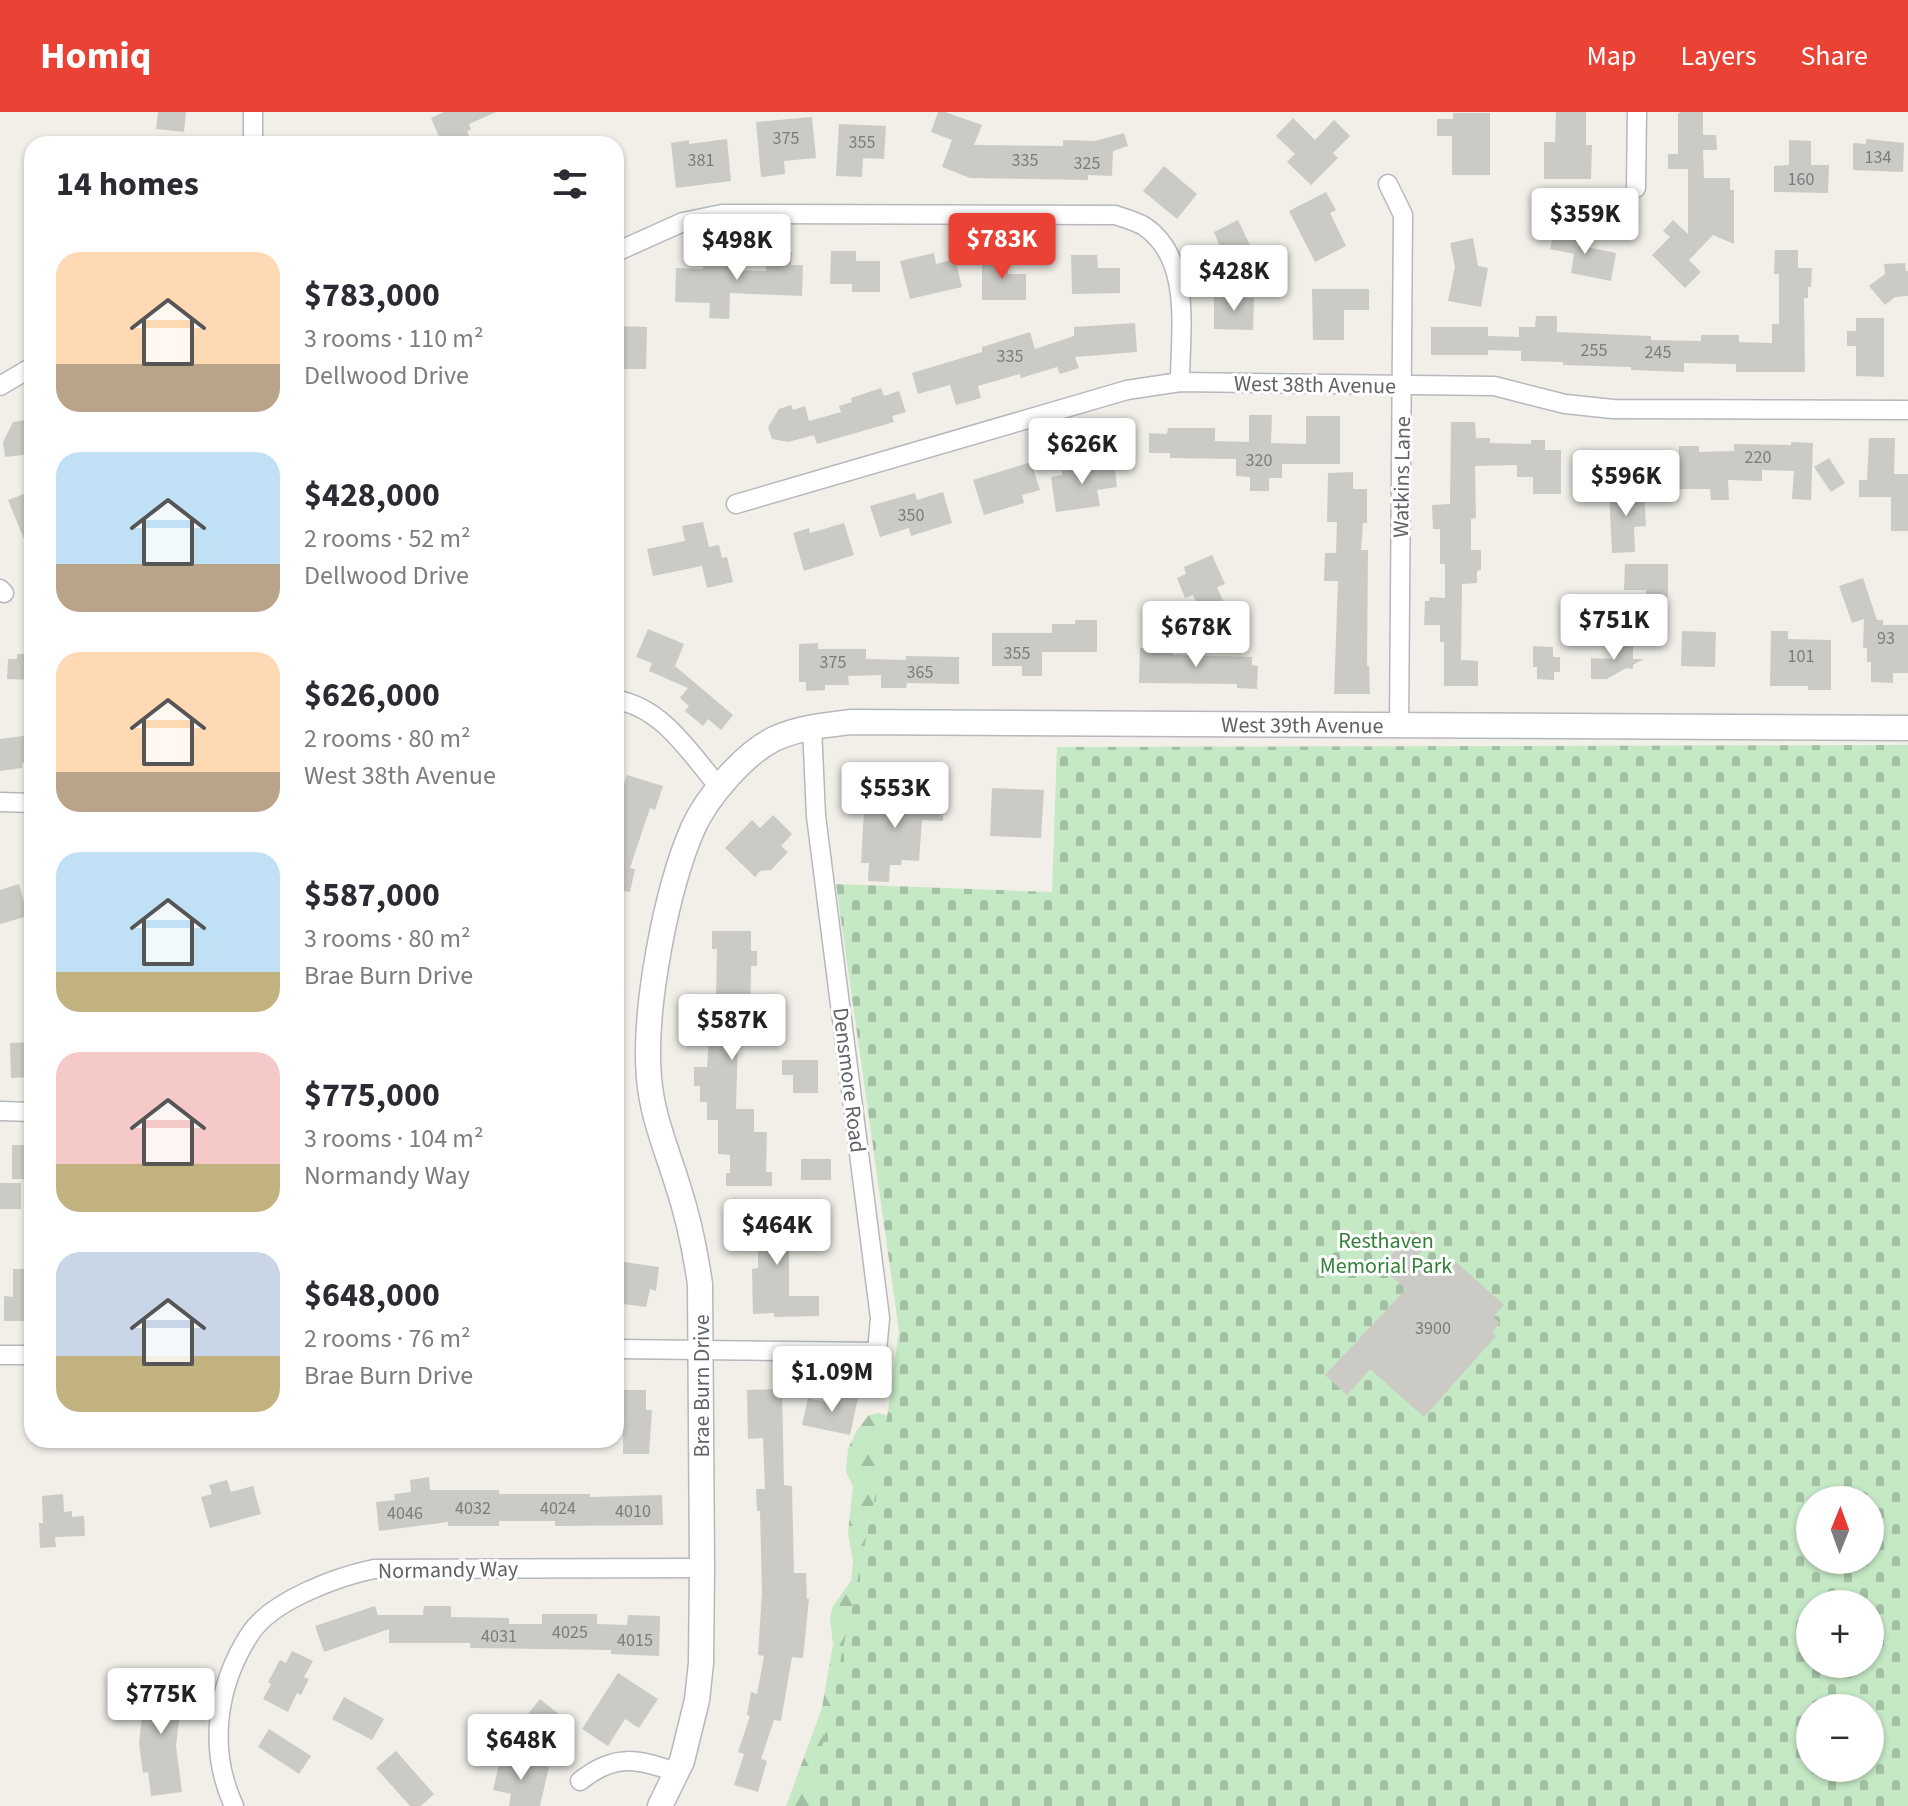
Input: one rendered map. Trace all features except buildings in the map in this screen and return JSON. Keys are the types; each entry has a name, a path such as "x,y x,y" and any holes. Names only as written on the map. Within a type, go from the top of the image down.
{"street":[{"path":"253,112 253,136"},
{"path":"1636,188 1637,112"},
{"name":"Watkins Lane","path":"1388,184 1403,215 1399,727"},
{"path":"624,248 683,222 722,214 1115,215 1143,226 1165,246 1178,280 1180,382"},
{"path":"0,386 24,372"},
{"name":"West 38th Avenue","path":"736,504 1127,390 1180,382 1494,386 1565,404 1613,409 1908,410"},
{"path":"624,701 663,721 720,788"},
{"name":"West 39th Avenue","path":"720,788 743,761 774,740 812,727 851,722 1908,728"},
{"name":"Densmore Road","path":"700,1350 877,1352 880,1318 816,816 812,727"},
{"name":"Brae Burn Drive","path":"660,1806 682,1761 697,1700 702,1633 700,1284 695,1247 676,1180 659,1135 649,1079 648,1031 657,961 678,874 694,825 720,788"},
{"path":"0,802 24,803"},
{"path":"0,1111 24,1112"},
{"path":"624,1349 700,1350"},
{"path":"0,1355 24,1355"},
{"name":"Normandy Way","path":"234,1806 225,1788 218,1748 218,1714 226,1684 251,1632 289,1600 346,1575 374,1569 702,1568"},
{"path":"580,1781 602,1766 625,1761 642,1761 676,1772"}],"green space":[{"name":"Resthaven Memorial Park","path":"1908,745 1908,1806 810,1806 878,1482 899,1331 836,884 1052,892 1057,747"},
{"path":"878,1413 900,1419 1024,1806 786,1806 822,1708 833,1644 830,1617 833,1606 851,1581 853,1561 848,1533 853,1486 846,1472 848,1449 869,1415"}]}
